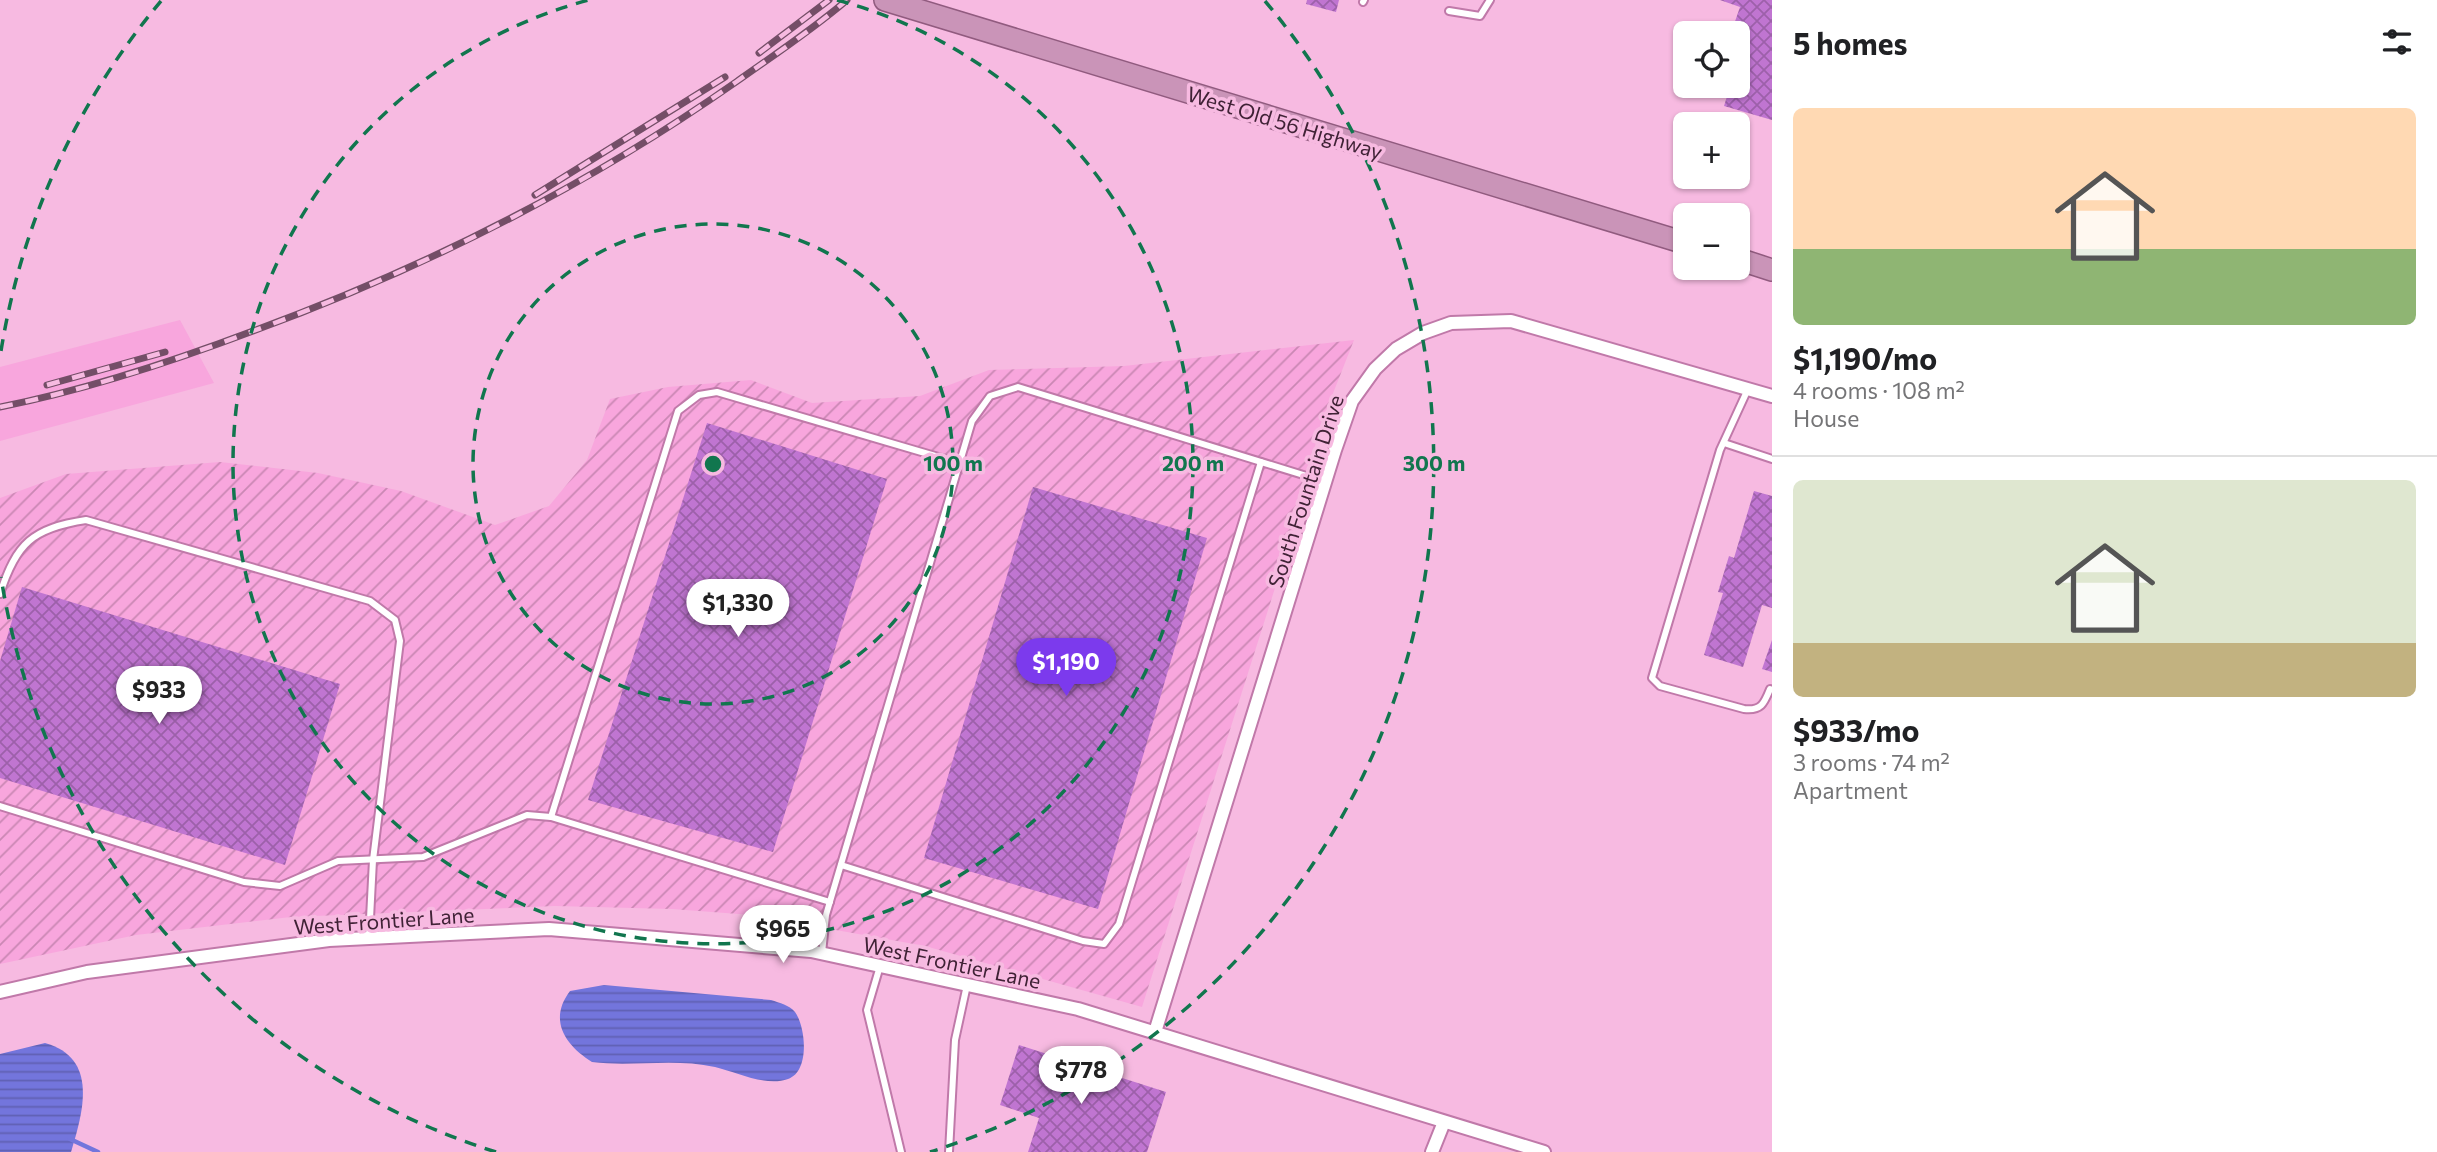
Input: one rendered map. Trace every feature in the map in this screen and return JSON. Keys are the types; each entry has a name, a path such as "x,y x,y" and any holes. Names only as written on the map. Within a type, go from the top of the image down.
{"highway":[{"name":"West Old 56 Highway","path":"885,0 1673,239"},
{"path":"1750,263 1772,270"}],"street":[{"name":"South Fountain Drive","path":"1155,1032 1352,401 1375,369 1396,349 1423,332 1451,323 1511,321 1772,396"},
{"name":"West Frontier Lane","path":"0,992 128,966 369,938 549,929 822,953 1078,1009 1544,1152"},
{"path":"1432,1152 1444,1122"}],"lane":[{"path":"1449,10 1480,16 1490,0"},
{"path":"822,953 830,902 972,421 990,396 1018,387 1326,482"},
{"path":"1748,389 1724,443 1652,678 1660,686 1744,709 1756,710 1764,705 1770,689"},
{"path":"551,817 678,411 699,395 717,392 960,463"},
{"path":"1724,443 1772,459"},
{"path":"841,865 1083,941 1104,944 1119,923 1261,462"},
{"path":"0,594 9,565 28,539 55,525 86,520 370,601 395,620 400,640 373,860 369,938"},
{"path":"0,806 244,882 280,886 338,861 422,857 527,815 551,817 830,902"},
{"path":"880,966 867,1010 901,1152"},
{"path":"949,1152 955,1040 967,985"}],"shaded area":[{"path":"180,320 214,383 0,441 0,367"},
{"path":"1354,340 1319,429 1301,506 1142,1007 925,946 752,915 672,909 555,906 291,917 136,935 0,964 0,498 66,474 220,462 318,473 401,491 495,525 549,506 587,460 610,399 668,387 751,380 812,403 920,396 989,370 1124,366"},
{"path":"604,985 771,1000 784,1004 795,1012 802,1028 804,1049 800,1068 788,1079 770,1081 700,1064 592,1062 567,1040 560,1022 560,1012 570,991"},
{"path":"45,1043 62,1050 74,1061 80,1074 82,1104 71,1152 0,1152 0,1054"}],"building":[{"path":"1307,0 1339,0 1336,12 1306,4"},
{"path":"1720,0 1772,0 1772,120 1724,106 1726,98 1750,98 1750,21 1735,21 1740,7"},
{"path":"707,423 887,479 773,852 588,800"},
{"path":"1033,487 1207,538 1098,909 924,858"},
{"path":"1754,491 1772,496 1772,608 1762,605 1743,667 1704,655 1723,593 1718,592 1729,556 1734,558"},
{"path":"22,587 340,684 285,865 0,778 0,661"},
{"path":"1772,640 1772,672 1762,669"},
{"path":"1019,1045 1166,1092 1147,1152 1028,1152 1039,1118 1000,1105"}],"waterway":[{"path":"70,1139 98,1152"}],"railway":[{"path":"759,53 829,0"},
{"path":"0,407 96,384 191,354 317,307 442,252 563,190 679,120 807,32 847,0"},
{"path":"535,195 725,77"},
{"path":"47,385 165,352"}]}
